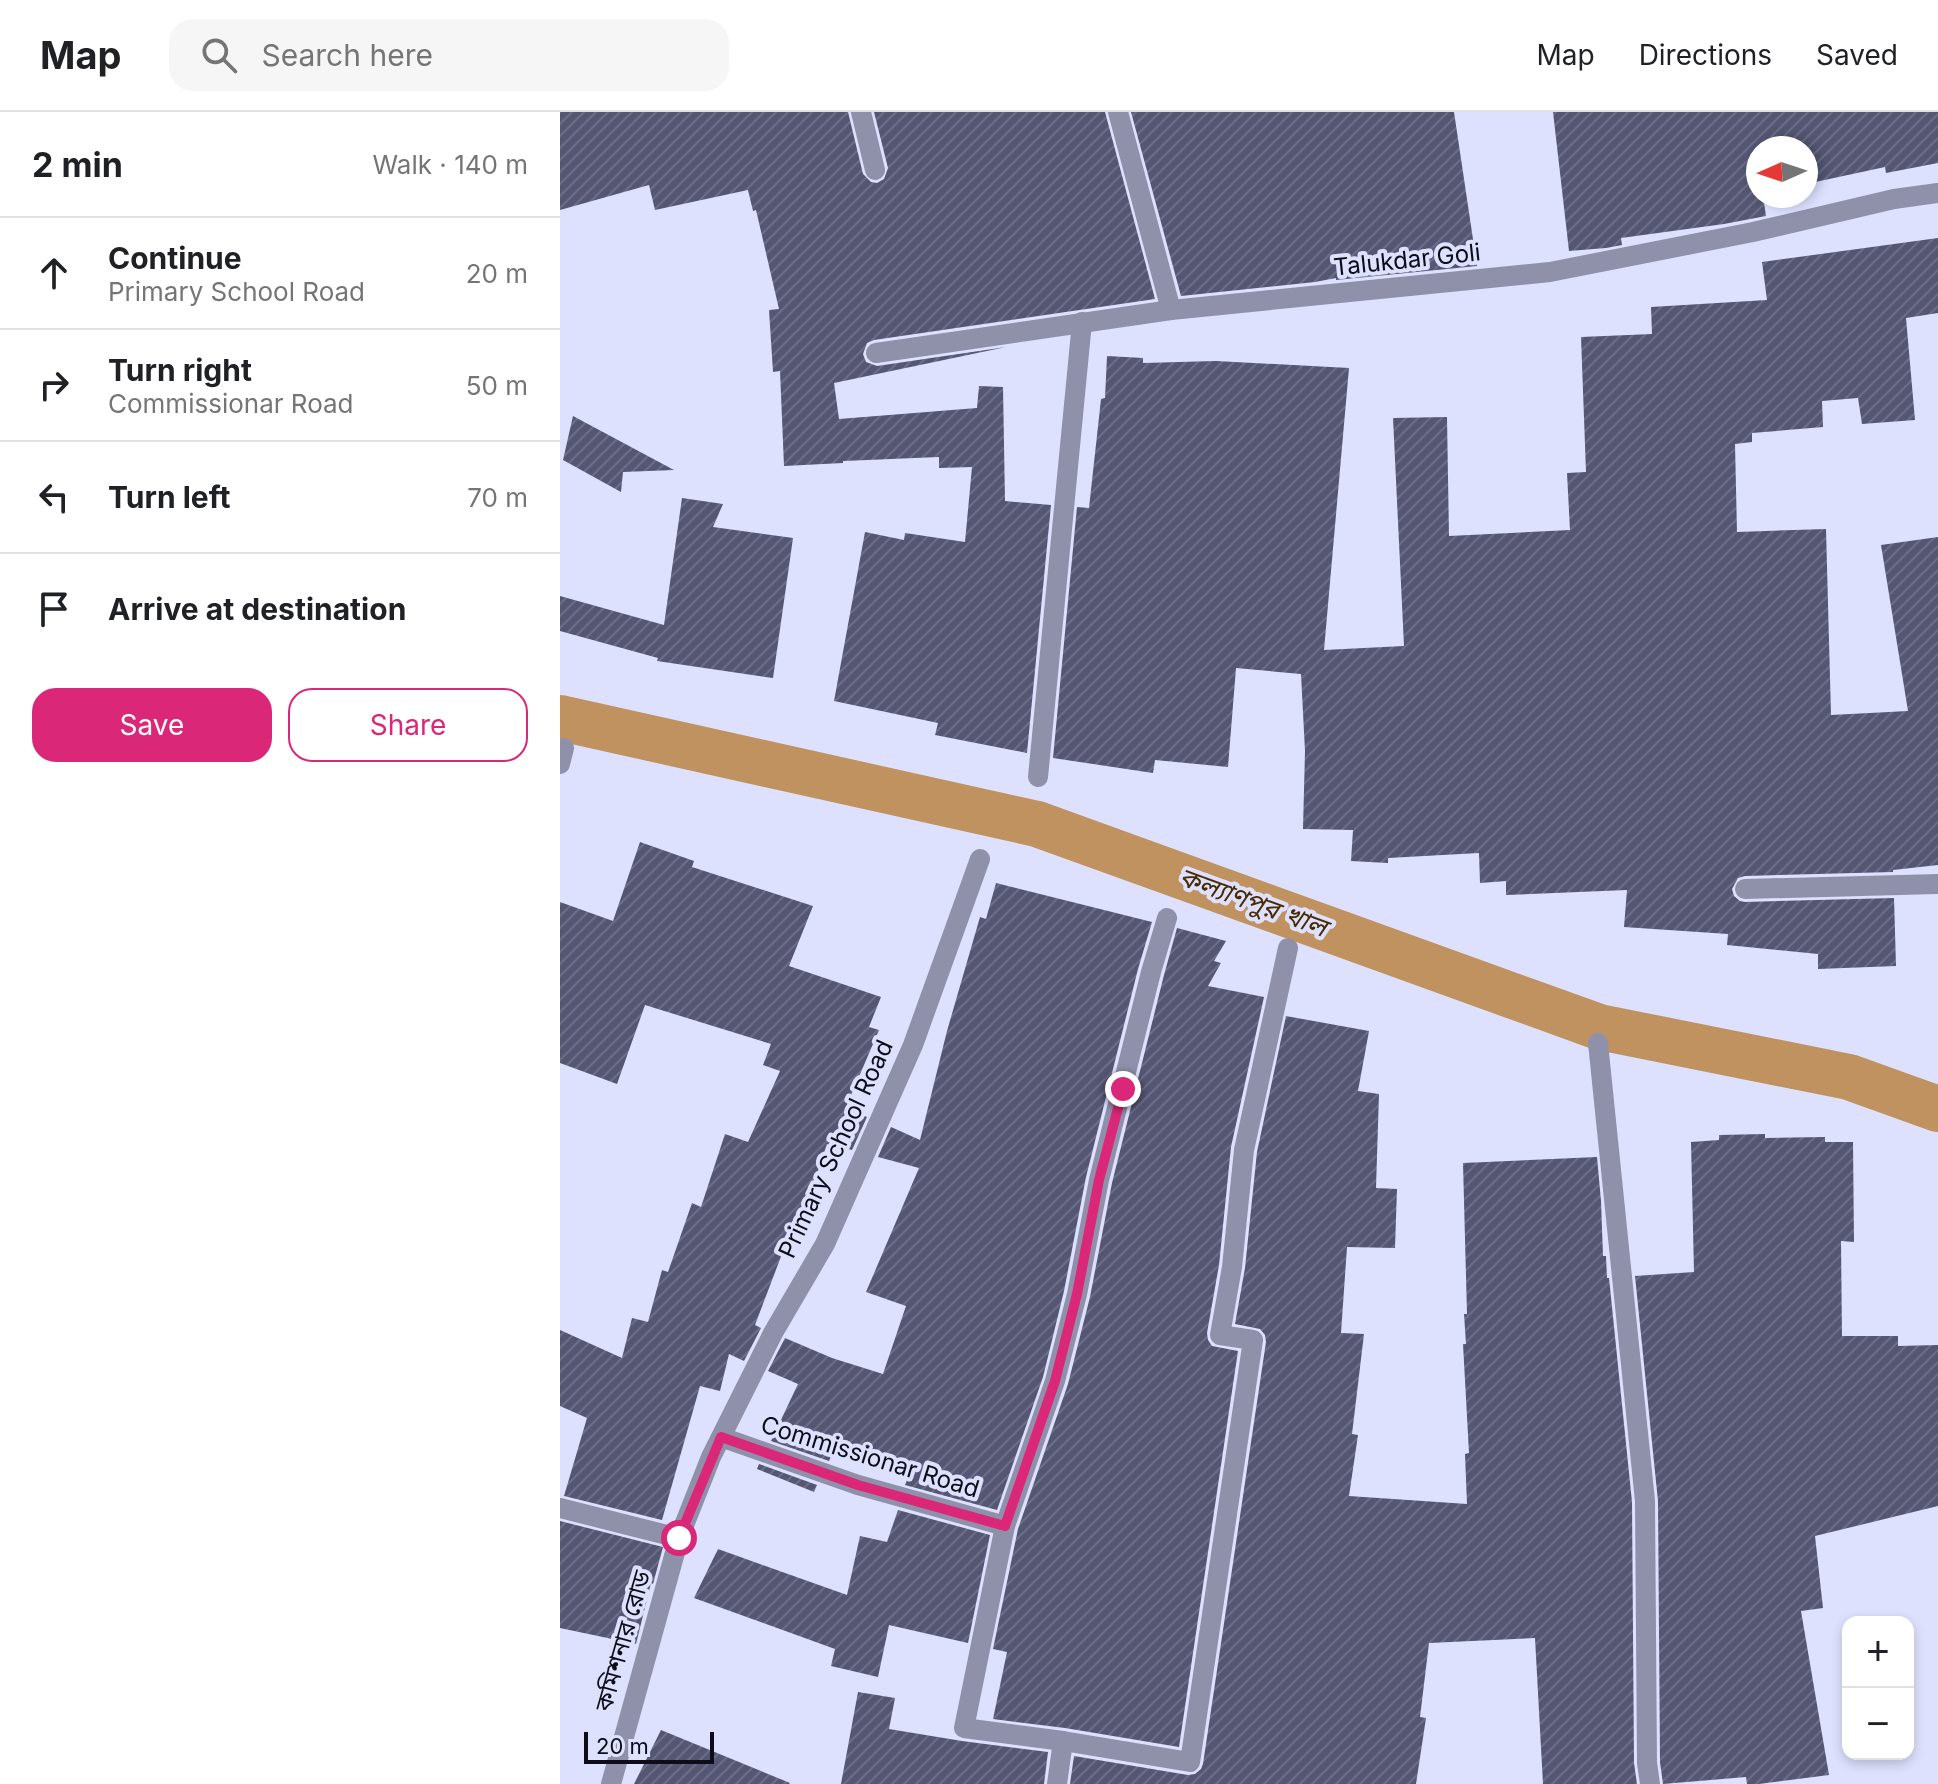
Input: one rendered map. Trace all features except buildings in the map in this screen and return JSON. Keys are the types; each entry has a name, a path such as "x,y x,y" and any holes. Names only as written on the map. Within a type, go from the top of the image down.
{"street":[{"path":"861,112 875,170"},
{"path":"1118,112 1171,310"},
{"name":"Talukdar Goli","path":"876,353 1171,310 1550,272 1753,232 1894,199 1938,193"},
{"path":"1038,777 1082,322"},
{"name":"Primary School Road","path":"679,1538 721,1437 773,1333 837,1218 913,1045 980,859"},
{"path":"1745,889 1938,884"},
{"path":"1167,918 1099,1180 1077,1294 1055,1381 1005,1526 964,1728 1190,1762 1253,1340 1220,1335 1232,1267 1244,1150 1288,948"},
{"path":"1598,1043 1645,1501 1647,1763 1650,1784"},
{"name":"Commissionar Road","path":"721,1437 858,1485 1005,1526"},
{"path":"560,1508 679,1538"},
{"name":"কমিশনার রোড","path":"611,1784 679,1538"},
{"path":"1057,1784 1063,1741"}],"waterway":[{"name":"কল্যাণপুর খাল","path":"560,718 1037,824 1599,1027 1849,1077 1938,1109"}],"route":[{"path":"679,1538 721,1437 858,1485 1005,1526 1055,1381 1077,1294 1099,1180 1123,1089"}]}
